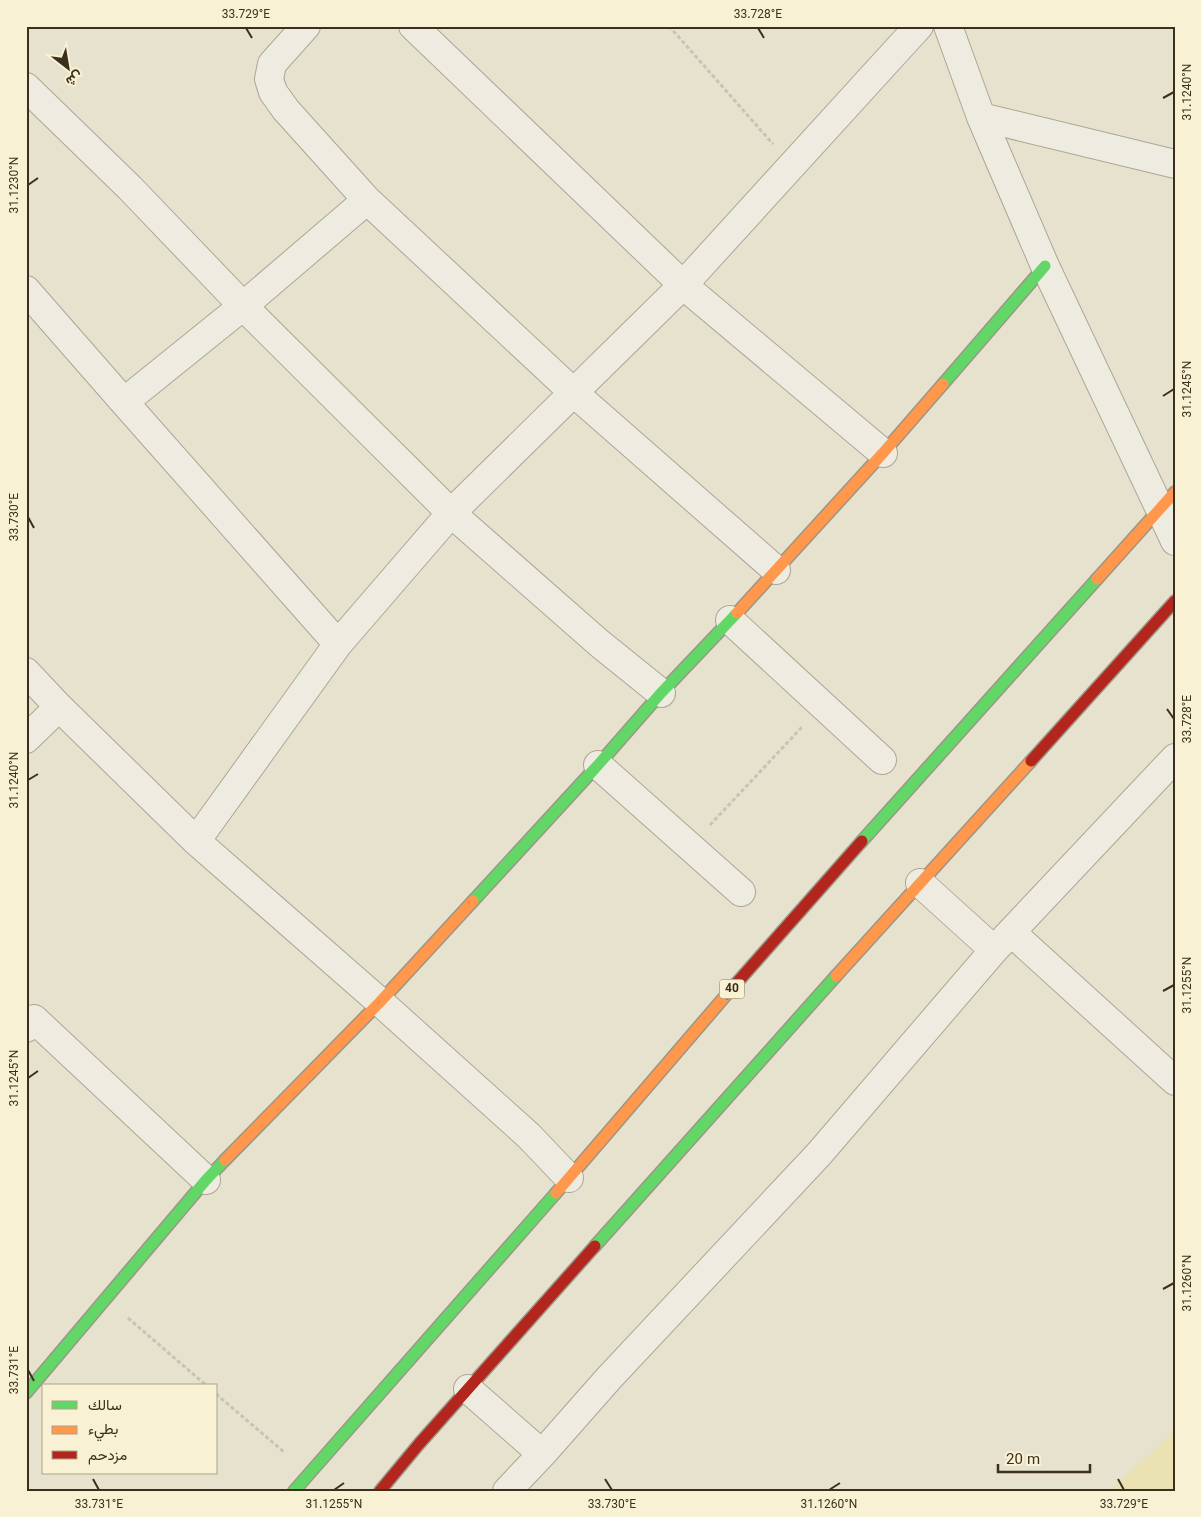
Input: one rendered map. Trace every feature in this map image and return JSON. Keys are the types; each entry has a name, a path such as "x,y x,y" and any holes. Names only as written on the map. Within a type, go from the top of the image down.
{"main road":[{"path":"26,1393 206,1180 380,1002 598,765 661,693 883,453 1045,266"},
{"name":"40","path":"294,1491 569,1178 769,945 1168,500"},
{"path":"380,1491 720,1104 1175,601"}],"street":[{"path":"306,26 272,64 269,79 273,92 286,110 367,200 574,393 776,570"},
{"path":"413,26 683,285 883,453"},
{"path":"196,841 338,644 451,513 683,285 919,26"},
{"path":"948,26 981,117 1045,266 1168,500 1175,541"},
{"path":"26,87 130,188 242,306 451,513 599,643 661,693"},
{"path":"981,117 1175,164"},
{"path":"124,402 242,306 367,200"},
{"path":"26,290 338,644"},
{"path":"730,620 882,760"},
{"path":"26,672 59,707 196,841 529,1136 569,1178"},
{"path":"26,739 59,707"},
{"path":"598,765 741,892"},
{"path":"506,1491 819,1154 1003,941 1170,774"},
{"path":"920,883 1003,941 1175,1081"},
{"path":"29,1019 206,1180"},
{"path":"468,1389 542,1454"}],"path":[{"path":"669,26 792,165"},
{"path":"689,847 822,706"},
{"path":"105,1298 205,1384"},
{"path":"218,1396 284,1452"}],"sand":[{"path":"1175,1430 1175,1491 1110,1491"}],"traffic: fast":[{"path":"943,384 1045,266"},
{"path":"862,841 1097,579"},
{"path":"473,901 598,765 661,693 737,613"},
{"path":"595,1246 836,976"},
{"path":"26,1393 225,1160"},
{"path":"294,1491 556,1193"}],"traffic: slow":[{"path":"737,613 883,453 943,384"},
{"path":"1097,579 1175,492"},
{"path":"836,976 1031,761"},
{"path":"225,1160 380,1002 473,901"},
{"path":"556,1193 727,994"}],"traffic: jam":[{"path":"1031,761 1175,601"},
{"path":"727,994 862,841"},
{"path":"380,1491 419,1444 595,1246"}]}
